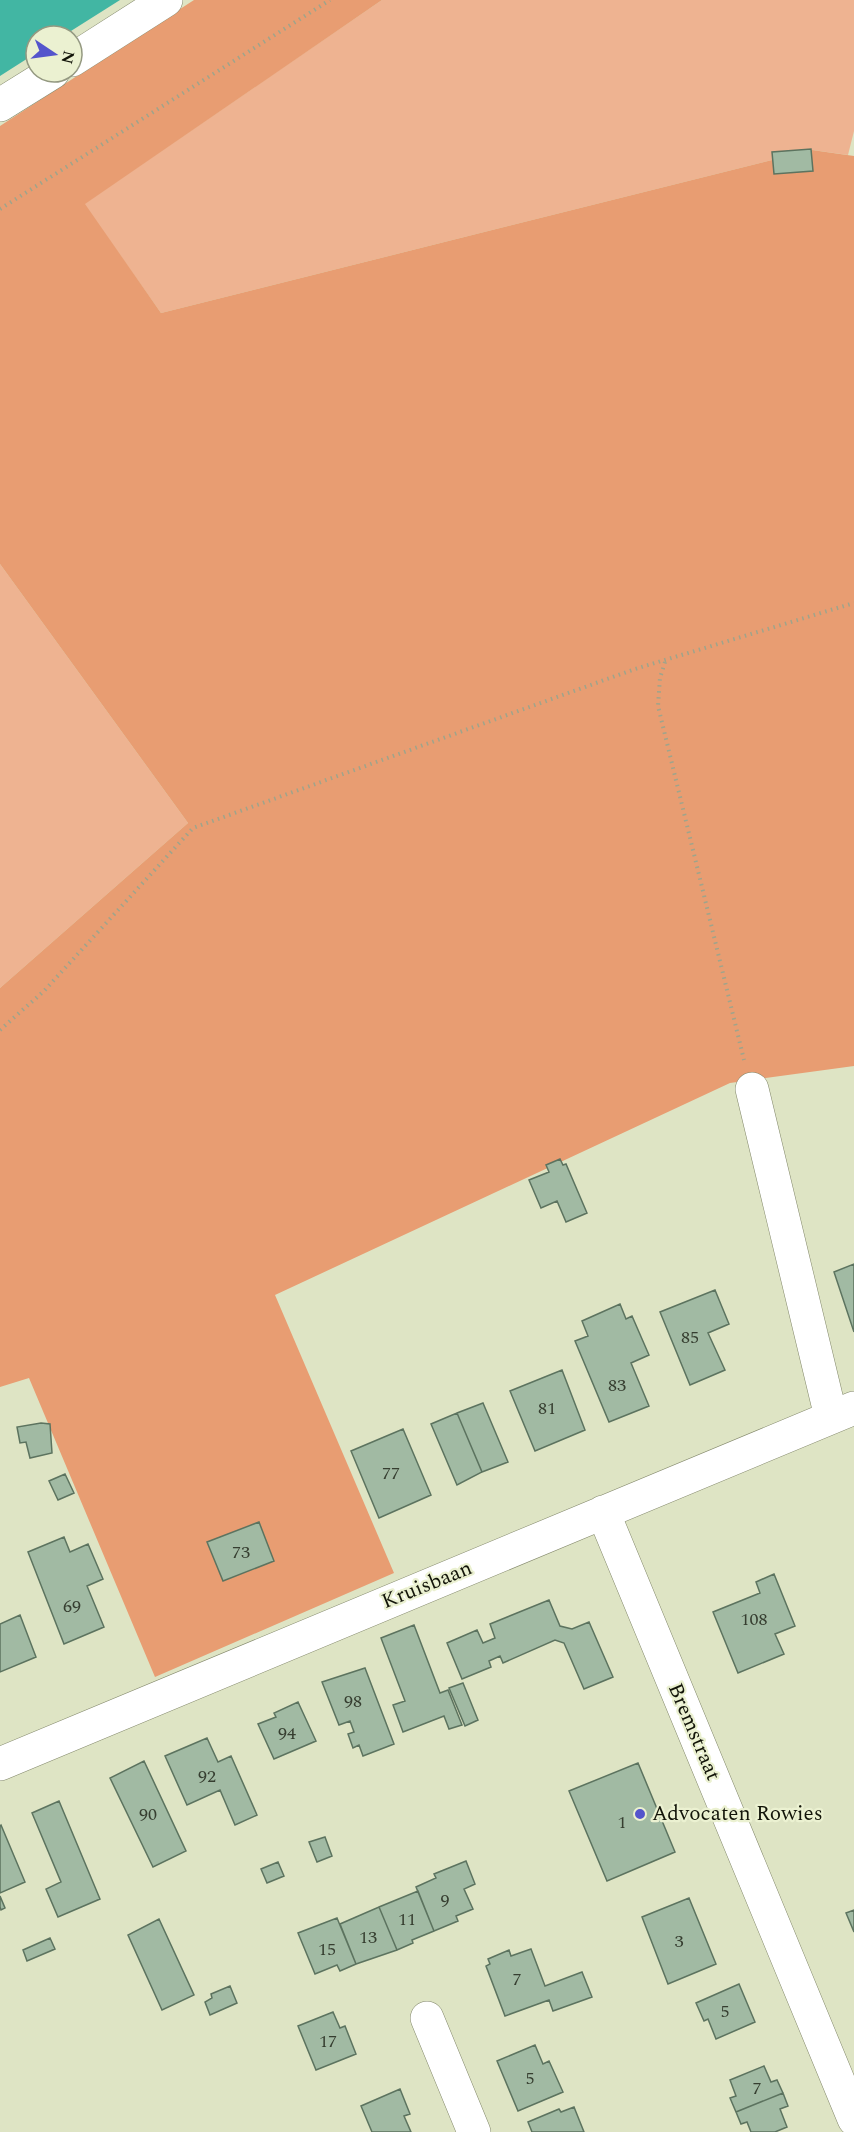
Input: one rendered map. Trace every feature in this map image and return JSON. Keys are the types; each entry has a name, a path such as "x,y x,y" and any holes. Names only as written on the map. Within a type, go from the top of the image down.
{"street":[{"path":"84,52 166,0"},
{"path":"0,105 34,84"},
{"path":"752,1089 842,1413"},
{"name":"Kruisbaan","path":"0,1764 842,1413"},
{"name":"Bremstraat","path":"603,1512 854,2119"},
{"path":"427,2018 474,2132"}],"path":[{"path":"0,209 330,0"},
{"path":"0,1030 44,991 192,828 635,669 665,662 854,603"},
{"path":"665,662 660,678 658,706 752,1089"}],"shaded area":[{"path":"194,0 382,0 85,204 161,313 812,150 854,156 854,1066 730,1083 275,1295 394,1573 155,1677 29,1378 0,1387 0,988 188,823 0,564 0,126 65,84 84,84 84,71"},
{"path":"382,0 854,0 854,131 848,155 812,150 161,313 84,204"},
{"path":"0,564 188,823 0,988"}],"water":[{"path":"0,0 120,0 82,24 24,24 24,61 0,76"}],"building":[{"path":"811,149 813,171 774,174 772,152"},
{"path":"560,1159 563,1165 566,1164 587,1213 566,1222 557,1201 541,1208 529,1180 549,1172 546,1165"},
{"path":"854,1264 854,1332 834,1272"},
{"path":"715,1290 729,1324 708,1333 725,1370 690,1385 660,1312"},
{"path":"620,1304 626,1319 632,1316 649,1355 631,1363 649,1406 609,1422 575,1341 588,1336 582,1321"},
{"path":"562,1370 585,1430 535,1451 510,1391"},
{"path":"483,1403 508,1462 482,1472 457,1413"},
{"path":"457,1413 482,1472 457,1485 431,1424"},
{"path":"41,1423 50,1424 52,1453 30,1458 26,1442 20,1443 17,1427"},
{"path":"403,1429 431,1495 379,1518 351,1451"},
{"path":"65,1474 74,1493 58,1500 49,1481"},
{"path":"259,1522 274,1561 223,1581 207,1542"},
{"path":"64,1537 70,1552 88,1544 103,1579 87,1586 104,1627 64,1644 28,1552"},
{"path":"774,1574 795,1626 775,1634 784,1654 738,1673 713,1612 760,1593 756,1582"},
{"path":"549,1600 560,1626 572,1629 589,1622 613,1677 584,1689 564,1643 555,1640 503,1663 500,1656 489,1661 491,1667 462,1679 447,1643 477,1630 483,1643 495,1638 490,1624"},
{"path":"20,1615 36,1657 0,1672 0,1624"},
{"path":"414,1625 440,1693 448,1690 462,1725 449,1729 444,1716 403,1732 393,1705 405,1701 381,1638"},
{"path":"365,1668 394,1744 363,1756 359,1745 353,1748 348,1734 354,1732 350,1721 339,1725 322,1682"},
{"path":"463,1683 478,1720 465,1726 449,1688"},
{"path":"298,1702 316,1741 274,1759 258,1724 276,1717 274,1713"},
{"path":"207,1738 218,1762 231,1756 257,1815 235,1825 220,1790 187,1805 165,1756"},
{"path":"144,1761 186,1851 153,1867 110,1778"},
{"path":"638,1763 675,1852 607,1881 569,1791"},
{"path":"59,1801 100,1899 58,1917 46,1889 61,1882 32,1813"},
{"path":"0,1826 25,1882 0,1893"},
{"path":"325,1837 332,1856 317,1862 309,1842"},
{"path":"466,1861 475,1884 464,1889 473,1909 456,1916 458,1921 434,1931 416,1887 436,1878 434,1874"},
{"path":"278,1862 284,1876 267,1883 261,1869"},
{"path":"418,1891 434,1931 412,1940 413,1943 397,1950 379,1907"},
{"path":"0,1896 5,1908 1,1910 0,1907"},
{"path":"689,1898 716,1964 668,1984 642,1917"},
{"path":"379,1907 397,1950 356,1964 340,1924"},
{"path":"854,1910 854,1932 846,1913"},
{"path":"337,1918 356,1964 340,1971 337,1965 315,1974 298,1933"},
{"path":"159,1919 194,1995 162,2010 128,1935"},
{"path":"50,1938 55,1949 27,1961 23,1950"},
{"path":"531,1949 545,1986 582,1972 592,1997 553,2011 549,2000 505,2016 486,1966 490,1964 488,1959 509,1950 511,1956"},
{"path":"739,1984 755,2022 716,2039 708,2019 704,2021 696,2003"},
{"path":"230,1986 237,2003 210,2015 205,2002 212,1998 211,1994"},
{"path":"333,2012 340,2028 345,2026 356,2054 316,2070 298,2026"},
{"path":"535,2045 543,2064 549,2061 563,2092 518,2111 497,2061"},
{"path":"764,2066 771,2082 777,2080 783,2093 736,2112 730,2098 736,2096 730,2080"},
{"path":"400,2089 410,2114 404,2116 411,2132 372,2132 361,2106"},
{"path":"783,2093 788,2106 780,2109 787,2127 775,2132 751,2132 747,2122 741,2124 736,2112"},
{"path":"574,2107 584,2132 532,2132 528,2122 559,2109 561,2112"}],"place":[{"name":"Advocaten Rowies","path":"640,1814"}]}
